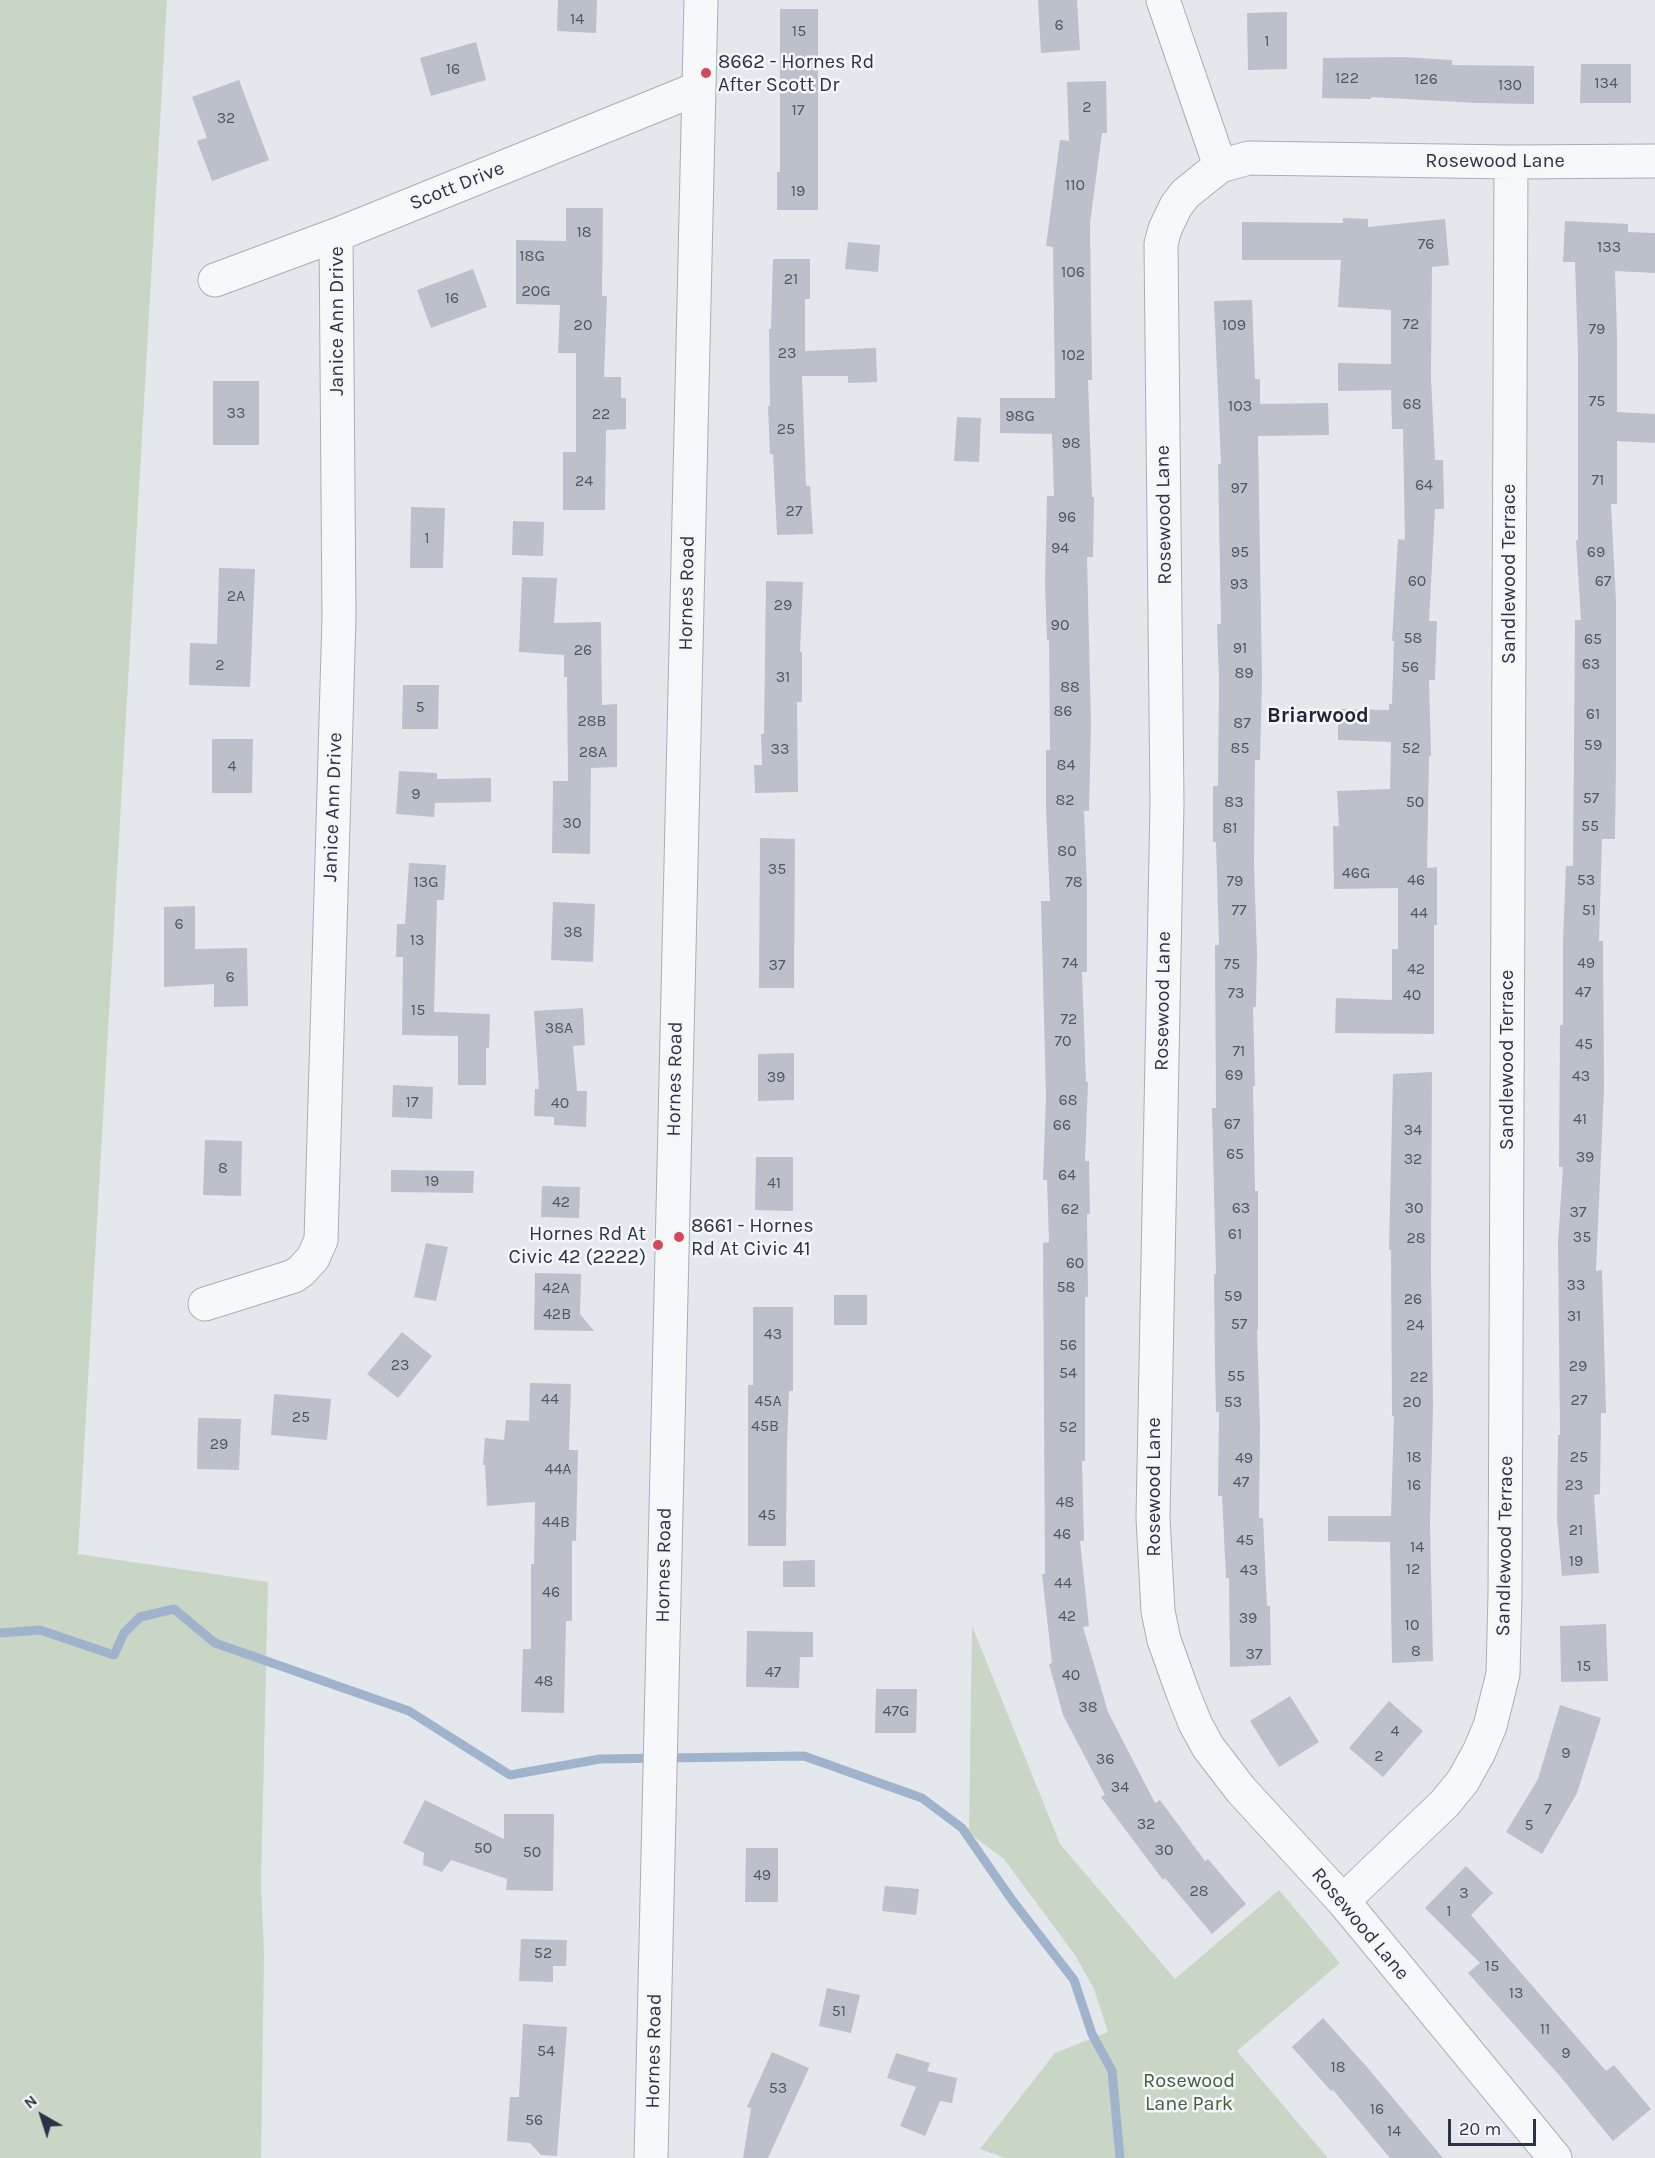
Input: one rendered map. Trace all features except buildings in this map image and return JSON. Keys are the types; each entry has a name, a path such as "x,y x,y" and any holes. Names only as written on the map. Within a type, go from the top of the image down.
{"street":[{"name":"Hornes Road","path":"651,2158 701,0"},
{"path":"1163,0 1220,166"},
{"name":"Scott Drive","path":"214,280 336,235 699,88"},
{"name":"Rosewood Lane","path":"1555,2158 1343,1901 1241,1790 1208,1747 1195,1723 1164,1640 1158,1611 1153,1547 1157,1222 1167,803 1161,243 1165,229 1181,200 1196,184 1220,166 1249,158 1510,162 1655,161"},
{"name":"Sandlewood Terrace","path":"1343,1901 1445,1803 1463,1781 1479,1752 1490,1725 1503,1674 1510,162"},
{"name":"Janice Ann Drive","path":"205,1304 294,1276 314,1258 321,1240 339,617 336,235"}],"green space":[{"path":"0,0 167,0 78,1554 268,1582 261,1881 264,1955 261,2158 0,2158"},
{"name":"Rosewood Lane Park","path":"972,1626 1060,1844 1175,1979 1279,1890 1340,1963 1237,2051 1328,2158 1005,2158 980,2149 1055,2053 1108,2032 1094,1989 1075,1955 1004,1859 969,1833"}],"waterway":[{"path":"0,1633 40,1630 114,1655 124,1633 140,1617 174,1609 215,1643 409,1711 510,1775 600,1759 804,1756 922,1798 962,1828 1012,1900 1074,1980 1092,2034 1112,2071 1120,2158"}],"place":[{"name":"8662 - Hornes Rd After Scott Dr","path":"706,73"},
{"name":"8661 - Hornes Rd At Civic 41","path":"679,1237"},
{"name":"Hornes Rd At Civic 42 (2222)","path":"658,1245"}],"district":[{"name":"Briarwood","path":"1318,716"}]}
